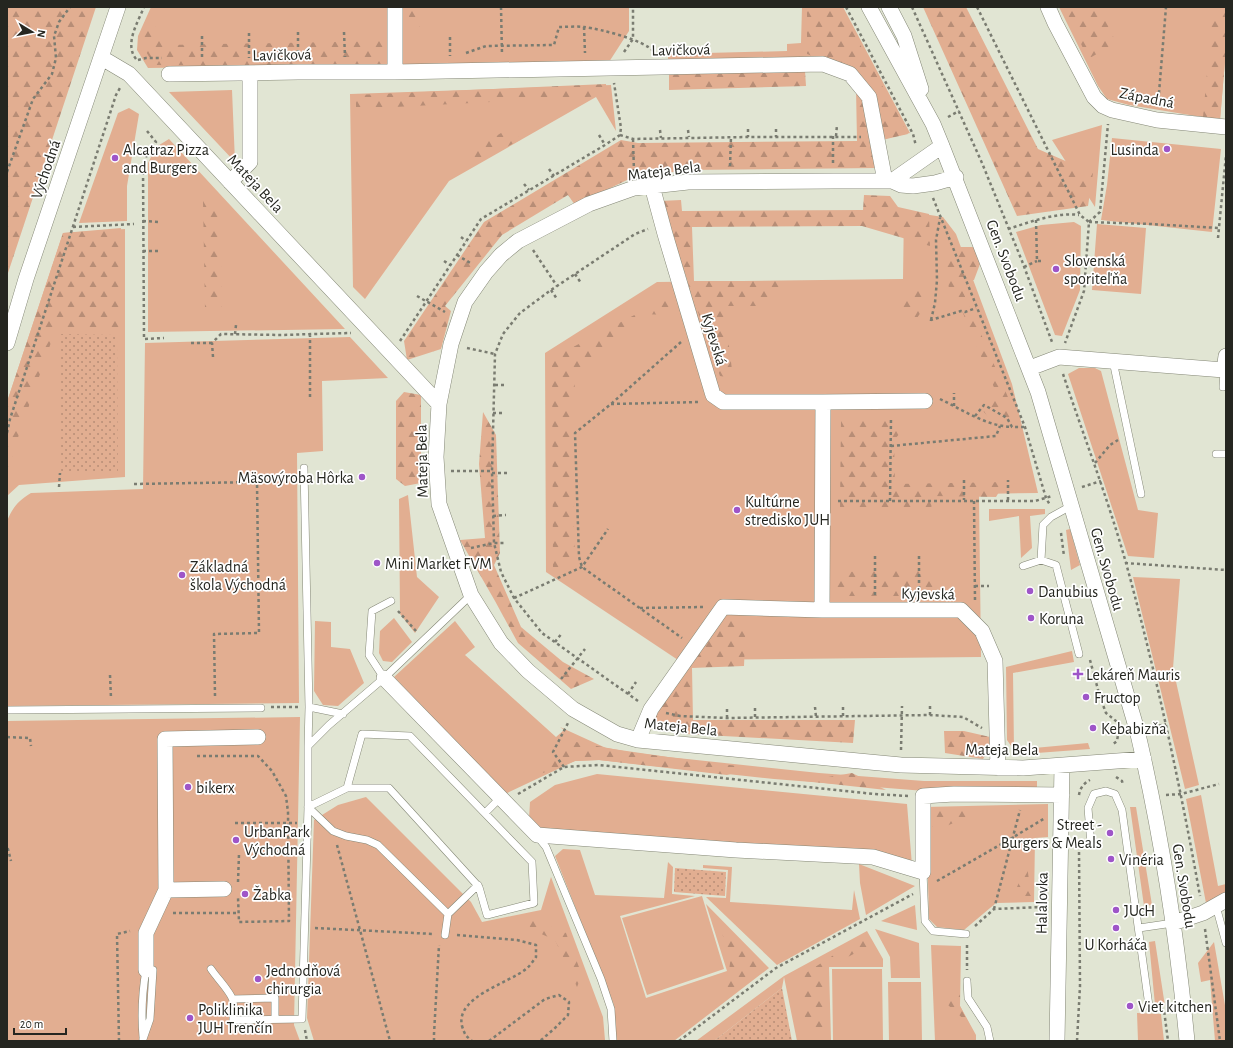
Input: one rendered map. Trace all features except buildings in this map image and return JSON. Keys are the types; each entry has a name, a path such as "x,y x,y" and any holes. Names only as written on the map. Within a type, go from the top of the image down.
{"street":[{"name":"Východná","path":"7,343 26,279 118,7"},
{"path":"395,7 395,72"},
{"name":"Gen. Svobodu","path":"869,7 933,124"},
{"name":"Gen. Svobodu","path":"889,7 904,36 933,124 956,177 1030,368 1137,730 1152,796 1180,967 1186,1041"},
{"name":"Západná","path":"1048,7 1094,96 1103,106 1112,110 1157,120 1226,127"},
{"path":"102,58 129,74"},
{"name":"Lavičková","path":"169,74 395,72 823,64 850,74 869,97 877,137 889,181"},
{"path":"230,182 250,162 250,73"},
{"name":"Mateja Bela","path":"129,74 439,404"},
{"path":"889,181 920,162 942,146"},
{"name":"Mateja Bela","path":"956,177 913,186 901,185 889,181 688,182 634,188 589,204 518,241 486,272 465,302 451,344 439,404 436,457 439,504 471,595 501,643 528,671 573,709 617,734 638,740 900,765 998,768 1062,766 1144,759"},
{"name":"Kyjevská","path":"652,186 713,395 722,402"},
{"path":"1030,368 1058,357 1225,366"},
{"path":"722,402 932,400"},
{"path":"822,610 823,402"},
{"path":"638,740 651,710 694,646 723,607"},
{"name":"Kyjevská","path":"723,607 822,610 961,610 982,631 995,661 998,768"},
{"path":"384,678 537,835 736,850 872,857 923,872 922,796 954,794 1062,795"},
{"path":"150,970 146,932 166,890 165,739 258,737"},
{"name":"Halalovka","path":"1057,1041 1062,766"},
{"path":"166,890 224,889"},
{"path":"1173,923 1215,907"}],"lane":[{"path":"1113,361 1141,494"},
{"path":"1223,387 1225,366"},
{"path":"1216,454 1226,454"},
{"path":"211,969 216,978 220,981 233,999 233,1020 302,1019 308,823 304,468"},
{"path":"1041,560 1043,525 1051,517 1071,506"},
{"path":"1023,566 1041,560 1056,565 1079,654"},
{"path":"308,746 384,678 471,595"},
{"path":"384,678 369,656 372,611 393,604"},
{"path":"306,707 343,714"},
{"path":"7,710 261,708"},
{"path":"308,807 347,788 389,788 478,885 487,915 534,903 532,862 410,736 362,734 347,788"},
{"path":"1091,845 1088,808 1094,794 1106,791 1115,794 1122,810 1149,1006"},
{"path":"485,814 502,800"},
{"path":"308,807 333,831 346,836 367,840 378,845 448,914"},
{"path":"537,835 546,847 601,979 611,1009 613,1041"},
{"path":"923,872 925,921 933,931 966,934"},
{"path":"442,934 448,914 478,885"},
{"path":"1215,907 1226,943"},
{"path":"1139,928 1173,923"},
{"path":"143,1040 141,1012 142,992 150,970"},
{"path":"967,981 968,998 987,1027 990,1041"},
{"path":"233,999 275,998 275,1019"}],"path":[{"path":"7,172 33,99 52,74 56,58 54,36 59,22 70,7"},
{"path":"143,66 134,55 131,37 144,7"},
{"path":"501,7 502,70"},
{"path":"394,337 399,343 481,219 620,135 621,128 612,68 633,39 633,7"},
{"path":"846,7 913,134 920,162"},
{"path":"912,7 982,162 1024,267 1058,357 1101,481 1126,563 1153,667 1181,794 1215,907 1220,1041"},
{"path":"977,7 1080,215 1089,222 1219,228"},
{"path":"1157,120 1166,7"},
{"path":"461,55 486,46 554,45 559,27 584,27 633,39 651,47 667,67"},
{"path":"584,27 584,41"},
{"path":"298,32 298,72"},
{"path":"344,32 345,72"},
{"path":"249,33 250,73"},
{"path":"202,34 203,74"},
{"path":"450,58 455,58"},
{"path":"7,433 10,419 116,95 129,74"},
{"path":"1058,357 1068,336 1084,291 1089,222 1100,212 1108,122 1112,110"},
{"path":"834,181 834,136 837,125"},
{"path":"748,129 748,137"},
{"path":"776,129 776,137"},
{"path":"660,130 661,138"},
{"path":"688,130 689,138"},
{"path":"147,131 156,142 148,151 142,167 144,339 164,338"},
{"path":"599,135 605,145"},
{"path":"620,135 633,139 834,136 877,137"},
{"path":"730,182 731,137"},
{"path":"633,139 634,166"},
{"path":"1218,238 1226,155"},
{"path":"548,169 554,176"},
{"path":"524,184 529,190"},
{"path":"928,184 976,308 1025,427 1046,498"},
{"path":"1008,229 1036,220 1071,214 1080,215"},
{"path":"940,217 936,240 937,280 935,303 931,320 976,308"},
{"path":"1036,220 1037,261"},
{"path":"143,221 160,222"},
{"path":"73,227 134,224"},
{"path":"493,448 495,354 503,334 520,313 551,290 636,234 662,224"},
{"path":"461,237 466,241"},
{"path":"525,238 557,286"},
{"path":"143,251 160,251"},
{"path":"444,261 450,265"},
{"path":"1024,267 1037,261 1042,261"},
{"path":"575,274 581,283"},
{"path":"551,290 557,299"},
{"path":"418,296 459,320"},
{"path":"235,334 236,325"},
{"path":"191,343 212,343 221,334 358,333 370,330"},
{"path":"694,331 575,433 579,557 582,567 694,646"},
{"path":"310,334 310,400"},
{"path":"212,343 213,357"},
{"path":"471,348 495,354"},
{"path":"495,385 505,385"},
{"path":"954,393 954,406"},
{"path":"932,400 954,406 1000,426 1025,427"},
{"path":"610,404 722,402"},
{"path":"975,416 984,405 1006,418 1012,427"},
{"path":"493,414 505,413"},
{"path":"890,501 891,424"},
{"path":"890,446 996,436 1000,426"},
{"path":"1095,464 1110,445 1128,433"},
{"path":"437,471 509,473"},
{"path":"59,487 60,473"},
{"path":"964,480 964,500"},
{"path":"1008,480 1008,500"},
{"path":"836,507 838,501 1035,501 1101,481"},
{"path":"134,484 257,482 259,634 214,634 215,708"},
{"path":"974,500 975,604"},
{"path":"493,516 506,516"},
{"path":"514,598 582,567 608,530"},
{"path":"468,548 494,543 506,543"},
{"path":"875,556 875,600"},
{"path":"919,556 919,600"},
{"path":"1126,563 1226,570"},
{"path":"975,586 989,586"},
{"path":"968,599 975,599"},
{"path":"393,604 414,630"},
{"path":"639,608 723,607"},
{"path":"555,642 562,633"},
{"path":"552,691 585,649"},
{"path":"110,674 110,709"},
{"path":"628,694 636,682"},
{"path":"843,706 843,716"},
{"path":"900,765 902,706"},
{"path":"930,706 930,715"},
{"path":"282,707 306,707"},
{"path":"815,707 816,717"},
{"path":"727,708 727,718"},
{"path":"755,708 755,717"},
{"path":"564,767 553,752 566,726"},
{"path":"7,737 30,738 31,746"},
{"path":"166,913 238,913 239,922 289,921 288,812 286,796 272,771 258,756 195,756"},
{"path":"502,800 564,767 599,765 874,794 922,796"},
{"path":"1112,776 1122,781 1124,788"},
{"path":"1078,800 1080,790 1085,783 1093,779"},
{"path":"1152,796 1181,794 1219,784"},
{"path":"994,909 1024,795"},
{"path":"235,823 308,823"},
{"path":"333,831 390,1041"},
{"path":"679,1041 776,968 924,888 1012,838"},
{"path":"1077,1041 1080,986 1079,848"},
{"path":"7,849 11,861"},
{"path":"1006,908 1041,907"},
{"path":"305,927 470,936 517,940 536,945 536,957 527,969 486,991 467,1007 461,1020 465,1035 472,1041"},
{"path":"119,1041 117,934 129,932"},
{"path":"434,1041 442,934"},
{"path":"489,1041 545,999 559,995 569,1002 568,1015 554,1030 540,1041"},
{"path":"1149,1006 1164,1010 1168,1041"}],"green space":[{"path":"7,7 96,7 7,276"},
{"path":"151,7 629,7 629,31 609,62 148,68 137,50 138,36"},
{"path":"409,7 420,7 420,28 409,28"},
{"path":"802,7 843,7 910,133 880,140 852,72 668,64 668,54 787,51 787,44 801,43"},
{"path":"807,7 840,7 908,134 882,140 853,71 807,54"},
{"path":"923,7 966,7 1038,149 1093,173 1088,206 1017,216"},
{"path":"1059,7 1226,7 1226,49 1220,120 1129,105 1107,99 1098,86"},
{"path":"1064,7 1100,7 1116,43 1088,59"},
{"path":"1213,7 1226,7 1226,49 1220,120 1203,117"},
{"path":"146,21 164,32 167,45 384,41 384,66 154,65 142,45"},
{"path":"805,71 806,86 669,90 669,74"},
{"path":"606,84 606,96 356,109 356,95"},
{"path":"611,85 616,131 596,97 449,181 365,299 353,287 350,94"},
{"path":"856,89 864,98 878,168 684,170 627,180 575,205 568,195 502,235 445,306 451,311 441,349 407,360 404,341 484,222 621,140 638,143 857,141"},
{"path":"232,90 235,162 169,92"},
{"path":"129,108 139,114 127,186 127,221 79,223 118,113"},
{"path":"1102,125 1095,207 1052,140"},
{"path":"501,133 517,134 520,140 476,163 469,153"},
{"path":"1112,138 1221,149 1212,232 1101,220 1107,185"},
{"path":"169,139 345,329 148,332 148,163 156,147"},
{"path":"864,195 890,196 898,207 929,214 930,246 862,226 692,227 694,281 789,281 758,306 724,306 733,378 720,376 660,201 681,200 682,211 863,210"},
{"path":"220,200 222,308 205,308 203,201"},
{"path":"904,211 943,217 956,234 1012,384 1038,493 979,494 981,657 678,660 546,572 545,353 657,282 903,279"},
{"path":"1074,222 1081,226 1080,290 1062,336 1055,335 1016,232 1041,225"},
{"path":"1097,224 1146,228 1141,294 1092,290"},
{"path":"121,228 121,327 56,328 14,449 7,482 7,402 63,233"},
{"path":"125,229 125,477 19,485 7,496 7,402 63,233"},
{"path":"960,247 975,247 980,264 974,280 958,280 1016,416 992,421 983,411 998,397 960,306 950,296 944,254"},
{"path":"910,287 923,291 925,306 917,318 902,313 899,300"},
{"path":"669,297 673,315 639,314 576,376 571,415 575,563 553,573 552,358"},
{"path":"61,334 117,335 118,473 60,473"},
{"path":"350,337 388,378 322,381 323,451 297,453 299,703 7,706 7,521 16,505 31,493 143,489 145,343"},
{"path":"1079,368 1095,368 1101,371 1138,510 1158,513 1154,558 1128,556 1068,374"},
{"path":"404,392 421,395 421,483 405,486 396,479 396,401"},
{"path":"483,412 496,435 500,553 494,565 521,627 563,662 594,679 571,689 518,643 460,540 485,538 479,464"},
{"path":"841,421 886,421 902,431 894,440 895,484 1005,482 996,497 933,496 931,509 840,508"},
{"path":"408,495 417,577 439,597 415,633 400,614 399,499"},
{"path":"989,509 1045,509 1045,514 1030,516 1032,548 1021,558 1019,516 989,521"},
{"path":"1070,529 1080,565 1071,570 1066,530"},
{"path":"935,570 935,596 845,596 837,587 836,572"},
{"path":"1133,577 1180,579 1173,668 1199,785 1185,789"},
{"path":"394,618 412,642 392,662 383,661 379,653 380,631"},
{"path":"746,620 744,666 692,668 693,720 855,720 853,743 687,734 655,726 655,714 718,621"},
{"path":"315,621 331,622 331,647 350,649 364,683 338,706 323,705 314,691"},
{"path":"455,621 475,647 465,655 556,737 564,730 560,727 606,748 668,757 819,773 924,781 1037,781 1037,791 925,791 774,779 599,760 575,761 505,794 394,677"},
{"path":"1072,651 1074,662 1013,673 1014,750 1007,740 1006,667"},
{"path":"300,717 294,1025 300,1041 7,1041 7,721"},
{"path":"944,731 964,731 990,737 991,746 983,759 945,753"},
{"path":"571,741 629,752 753,768 727,775 599,760 575,761 524,780"},
{"path":"1088,743 1090,749 1037,753 1034,748"},
{"path":"852,773 886,790 805,781"},
{"path":"597,774 907,804 912,865 540,831 529,819 530,802 555,785"},
{"path":"1201,795 1218,886 1226,884 1226,895 1206,903 1186,799"},
{"path":"366,797 471,902 482,922 541,910 551,877 603,1017 605,1040 314,1041 307,1018 314,820 338,805"},
{"path":"1048,804 1048,837 1035,838 1034,902 996,903 964,930 937,927 929,919 926,807"},
{"path":"1130,807 1136,807 1152,905 1144,906"},
{"path":"987,809 932,832 933,810"},
{"path":"563,849 580,850 595,895 664,898 668,862 673,867 672,894 695,896 620,916 646,998 727,971 706,904 769,968 674,1041 615,1041 614,1005 555,856"},
{"path":"859,864 915,886 866,915 860,883"},
{"path":"703,865 732,867 730,902 852,910 854,890 860,919 777,965 706,897 726,898 728,870 703,868"},
{"path":"1027,865 1031,896 1013,896"},
{"path":"675,868 726,872 725,896 674,892"},
{"path":"702,896 724,969 647,995 622,918"},
{"path":"915,905 917,930 881,921"},
{"path":"528,917 566,933 582,975 577,987 555,940 530,929"},
{"path":"719,921 763,964 726,997 730,963"},
{"path":"875,929 919,943 920,978 891,978 890,957"},
{"path":"867,931 883,959 883,967 829,967 831,1041 797,1041 784,977 782,988 714,1041 696,1041 784,976"},
{"path":"865,935 870,945 824,970 826,1041 819,1041 805,1021 801,976"},
{"path":"1155,941 1165,1006 1155,1005 1149,942"},
{"path":"1214,942 1226,1011 1226,1041 1215,1041 1210,980 1201,982 1198,963"},
{"path":"931,945 961,946 960,1006 976,1035 976,1041 935,1041"},
{"path":"832,969 882,969 883,1041 833,1041"},
{"path":"888,982 921,982 922,1041 889,1041"},
{"path":"960,984 960,1006 970,1025 948,1005"},
{"path":"782,988 792,1041 714,1041"},
{"path":"1137,1013 1161,1014 1164,1041 1138,1041"}],"place":[{"name":"Lusinda","path":"1167,149"},
{"name":"Alcatraz Pizza and Burgers","path":"115,158"},
{"name":"Slovenská sporiteľňa","path":"1056,269"},
{"name":"Mäsovýroba Hôrka","path":"362,477"},
{"name":"Kultúrne stredisko JUH","path":"737,510"},
{"name":"Mini Market FVM","path":"377,563"},
{"name":"Základná škola Východná","path":"182,575"},
{"name":"Danubius","path":"1030,591"},
{"name":"Koruna","path":"1031,618"},
{"name":"Lekáreň Mauris","path":"1078,674"},
{"name":"Fructop","path":"1086,697"},
{"name":"Kebabizňa","path":"1093,728"},
{"name":"bikerx","path":"188,787"},
{"name":"Street - Burgers & Meals","path":"1110,833"},
{"name":"UrbanPark Východná","path":"236,840"},
{"name":"Vinéria","path":"1111,859"},
{"name":"Žabka","path":"245,894"},
{"name":"JUcH","path":"1116,910"},
{"name":"U Korháča","path":"1116,928"},
{"name":"Jednodňová chirurgia","path":"258,979"},
{"name":"Viet kitchen","path":"1130,1006"},
{"name":"Poliklinika JUH Trenčín","path":"190,1018"}]}
